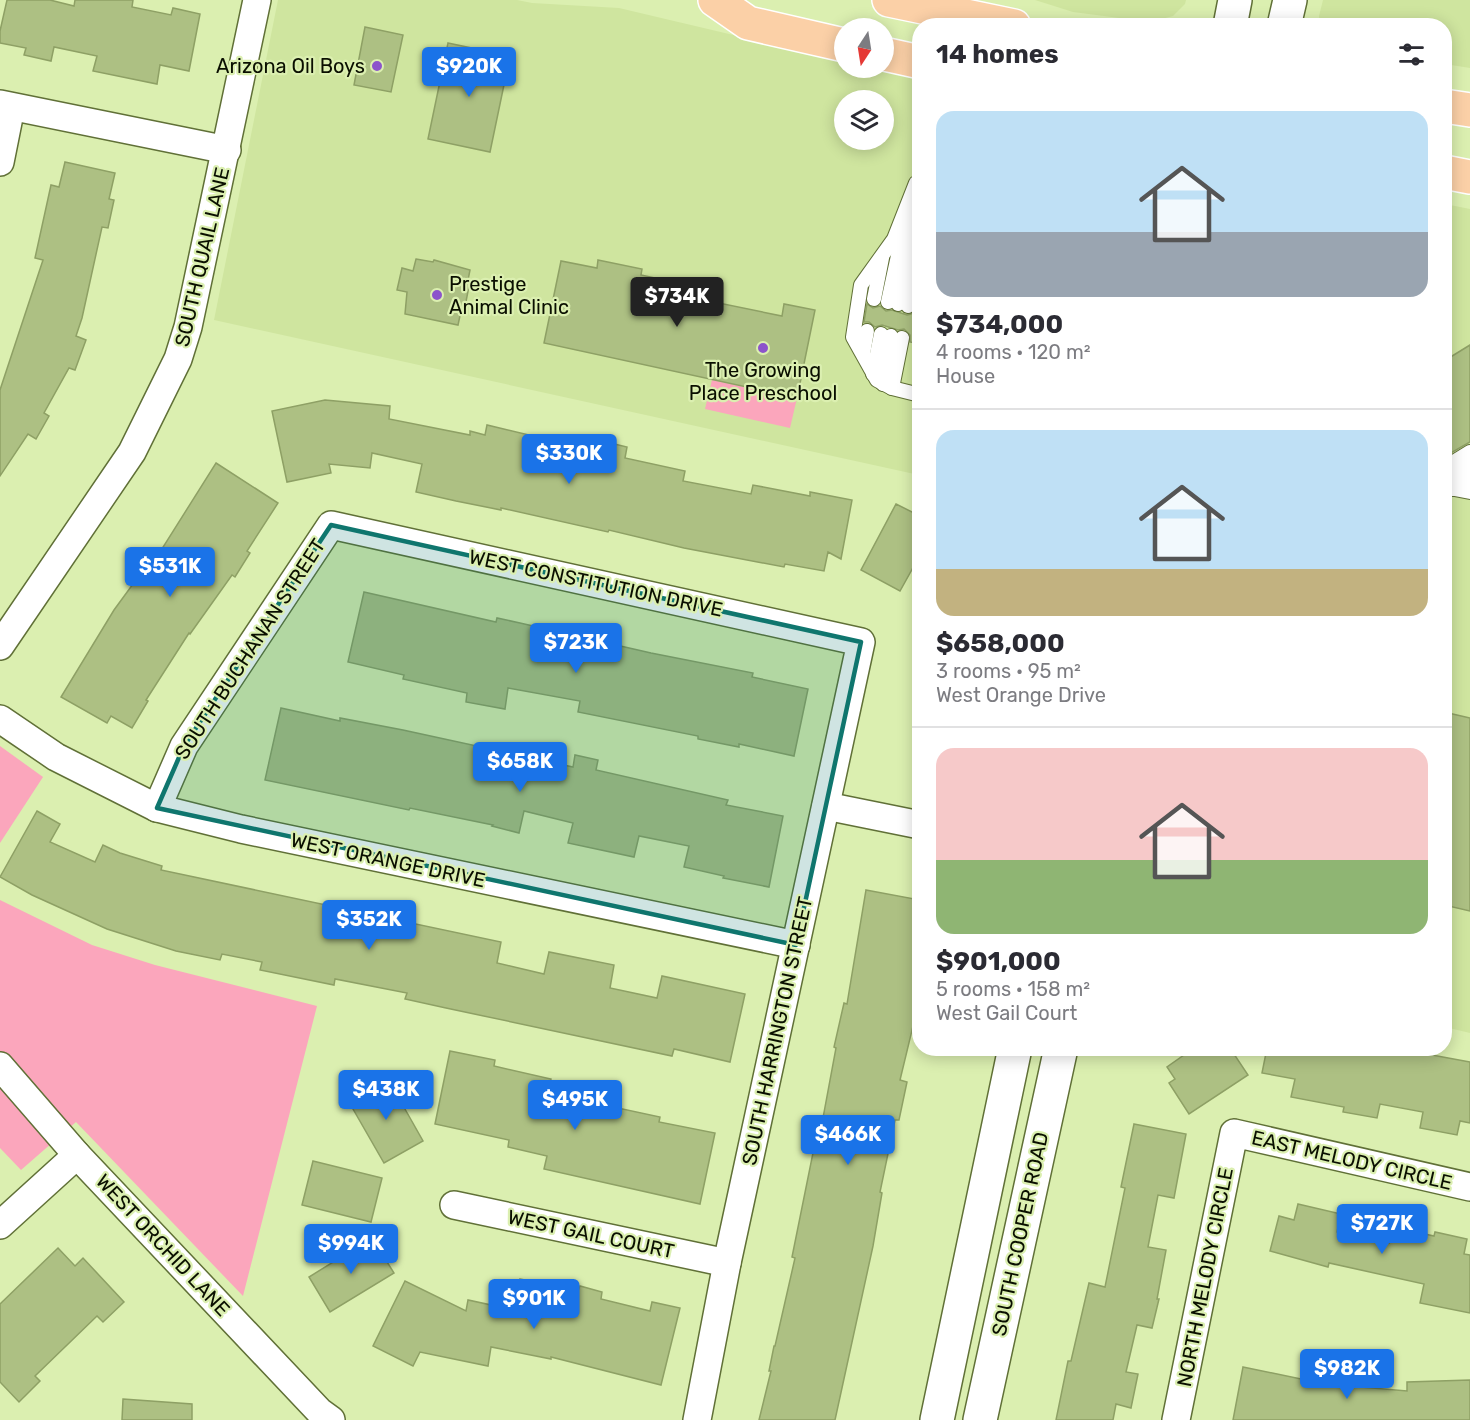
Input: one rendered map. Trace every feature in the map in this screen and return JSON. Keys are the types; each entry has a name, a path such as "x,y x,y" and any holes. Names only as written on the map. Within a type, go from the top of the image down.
{"main road":[{"path":"715,0 748,23 834,43"},
{"path":"889,0 976,18"},
{"path":"1232,18 1235,0"},
{"path":"1286,18 1290,0"},
{"path":"894,56 912,60"},
{"path":"1452,107 1470,110"},
{"path":"1452,174 1470,177"},
{"path":"937,1420 1013,1056"},
{"name":"SOUTH COOPER ROAD","path":"980,1420 1059,1056"}],"street":[{"name":"SOUTH QUAIL LANE","path":"0,646 132,452 178,359 188,327 227,150 257,0"},
{"path":"0,162 6,105 227,150"},
{"name":"WEST CONSTITUTION DRIVE","path":"331,525 861,642"},
{"name":"SOUTH BUCHANAN STREET","path":"157,808 184,747 331,525"},
{"name":"SOUTH HARRINGTON STREET","path":"697,1420 727,1263 861,642"},
{"name":"WEST ORANGE DRIVE","path":"0,720 56,757 157,808 240,829 796,945"},
{"path":"826,806 912,823"},
{"name":"WEST ORCHID LANE","path":"0,1066 77,1155 312,1403 331,1420"},
{"name":"EAST MELODY CIRCLE","path":"1234,1133 1470,1187"},
{"name":"NORTH MELODY CIRCLE","path":"1176,1420 1234,1133"},
{"path":"0,1225 77,1155"},
{"name":"WEST GAIL COURT","path":"454,1205 727,1263"}],"lane":[{"path":"912,193 894,238 861,285 853,337 882,382 912,392"},
{"path":"912,236 898,304 912,268"},
{"path":"874,299 884,250"},
{"path":"863,354 867,331"},
{"path":"882,382 891,336 882,382"},
{"path":"1452,463 1470,452"},
{"path":"1452,481 1470,465"},
{"path":"1452,483 1470,477"},
{"path":"1452,487 1470,492"}],"highlighted area":[{"path":"331,525 861,642 796,945 157,808 184,746"}],"shaded area":[{"path":"278,0 517,0 532,3 619,8 834,59 834,78 894,78 894,73 912,77 912,473 214,320"},
{"path":"1035,0 1186,0 1173,16 1165,18 1119,18 1073,12"},
{"path":"1323,0 1470,0 1470,68 1452,65 1452,18 1319,18"},
{"path":"1452,205 1470,209 1470,1033 1452,1029"},
{"path":"712,380 797,398 790,428 705,409"},
{"path":"0,746 43,777 0,843"},
{"path":"0,900 92,945 155,965 317,1006 243,1296 76,1122 21,1170 0,1148"}],"building":[{"path":"7,0 50,0 74,6 75,0 133,0 132,7 171,15 173,8 200,14 189,71 160,65 157,84 93,71 97,56 54,47 51,61 24,55 26,48 0,43 0,31"},
{"name":"Arizona Oil Boys","path":"365,27 403,35 391,92 354,85"},
{"path":"448,43 510,56 490,152 428,139"},
{"path":"65,162 115,173 109,199 114,200 108,228 102,227 76,336 86,340 75,370 69,368 44,413 49,416 36,439 28,434 0,476 0,390 43,260 35,258 51,185 59,187"},
{"name":"Prestige Animal Clinic","path":"416,259 433,262 434,260 470,270 464,312 461,311 458,325 405,314 407,292 397,290 402,268 413,271"},
{"path":"598,260 642,269 641,275 701,288 699,299 782,316 784,304 815,310 797,398 544,343 561,261 597,268"},
{"path":"867,304 873,308 880,306 886,311 892,310 907,315 912,313 912,342 910,342 910,335 904,329 898,330 882,325 875,327 869,322 864,322"},
{"path":"1470,345 1470,442 1452,452 1452,356"},
{"path":"325,400 390,406 389,419 470,435 470,431 485,435 487,425 600,452 602,441 627,447 625,458 685,471 683,481 751,494 753,485 810,496 810,492 852,500 841,559 828,552 824,571 785,564 784,567 416,492 422,464 372,453 370,468 329,464 331,473 287,482 272,411"},
{"path":"216,463 278,503 247,551 250,553 235,577 232,575 189,633 146,700 148,701 132,728 111,716 107,723 61,697 114,610 152,558 155,560"},
{"path":"896,504 912,512 912,569 900,591 861,570"},
{"path":"364,592 496,622 497,618 651,653 753,673 752,677 808,689 794,756 739,744 739,747 698,739 698,736 578,712 580,701 508,688 505,709 466,702 467,693 403,679 404,675 348,662"},
{"path":"281,708 340,721 340,718 403,730 573,767 575,755 598,760 596,770 728,800 726,805 783,816 769,887 684,867 689,846 639,836 634,857 568,843 573,823 524,811 519,833 493,825 265,780"},
{"path":"1452,714 1470,718 1470,911 1452,907"},
{"path":"37,811 60,824 50,842 95,862 103,845 120,853 162,866 161,870 501,942 497,963 544,974 549,952 614,965 610,988 657,998 662,976 745,994 730,1062 674,1049 672,1056 446,1008 405,999 407,993 335,979 334,985 260,970 262,962 222,954 220,960 176,951 107,929 32,895 0,877"},
{"path":"866,890 912,899 912,1030 900,1080 907,1082 899,1120 895,1120 880,1192 882,1193 873,1246 835,1420 759,1420 795,1258 792,1257 815,1143 812,1143 817,1117 823,1118 836,1048 834,1047 844,1003 847,1004"},
{"path":"450,1051 495,1060 494,1066 551,1079 548,1093 660,1117 659,1122 715,1133 700,1204 544,1169 547,1156 508,1147 509,1140 435,1124"},
{"path":"1183,1056 1235,1056 1248,1075 1189,1114 1169,1083 1175,1079 1167,1067"},
{"path":"1265,1056 1437,1056 1470,1062 1470,1123 1460,1121 1457,1135 1420,1128 1423,1112 1380,1104 1377,1118 1343,1112 1344,1107 1291,1097 1295,1079 1262,1073"},
{"path":"388,1079 423,1141 384,1163 349,1102"},
{"path":"1134,1124 1186,1134 1174,1198 1158,1195 1148,1247 1166,1250 1152,1328 1137,1325 1126,1372 1138,1374 1131,1408 1116,1404 1113,1420 1056,1420 1068,1361 1071,1361 1089,1283 1105,1287 1125,1188 1121,1187"},
{"path":"313,1161 382,1178 371,1222 302,1205"},
{"path":"1298,1204 1341,1214 1337,1232 1389,1243 1393,1227 1434,1236 1435,1232 1467,1239 1464,1254 1470,1255 1470,1313 1420,1303 1424,1284 1329,1263 1328,1267 1270,1251 1279,1216 1294,1220"},
{"path":"372,1238 394,1273 330,1312 309,1277"},
{"path":"58,1248 75,1266 83,1258 124,1302 103,1322 97,1316 35,1376 40,1381 19,1402 0,1382 0,1304"},
{"path":"520,1279 578,1291 580,1286 602,1292 601,1299 650,1311 652,1302 680,1308 661,1385 551,1357 551,1359 491,1347 488,1366 420,1352 413,1366 373,1346 405,1281 466,1311 468,1300 514,1310"},
{"path":"1243,1367 1325,1384 1407,1391 1407,1382 1470,1380 1470,1420 1233,1420"},
{"path":"123,1399 192,1404 192,1420 122,1420"}],"place":[{"name":"Arizona Oil Boys","path":"377,66"},
{"name":"Prestige Animal Clinic","path":"437,295"},
{"name":"The Growing Place Preschool","path":"763,348"}]}
